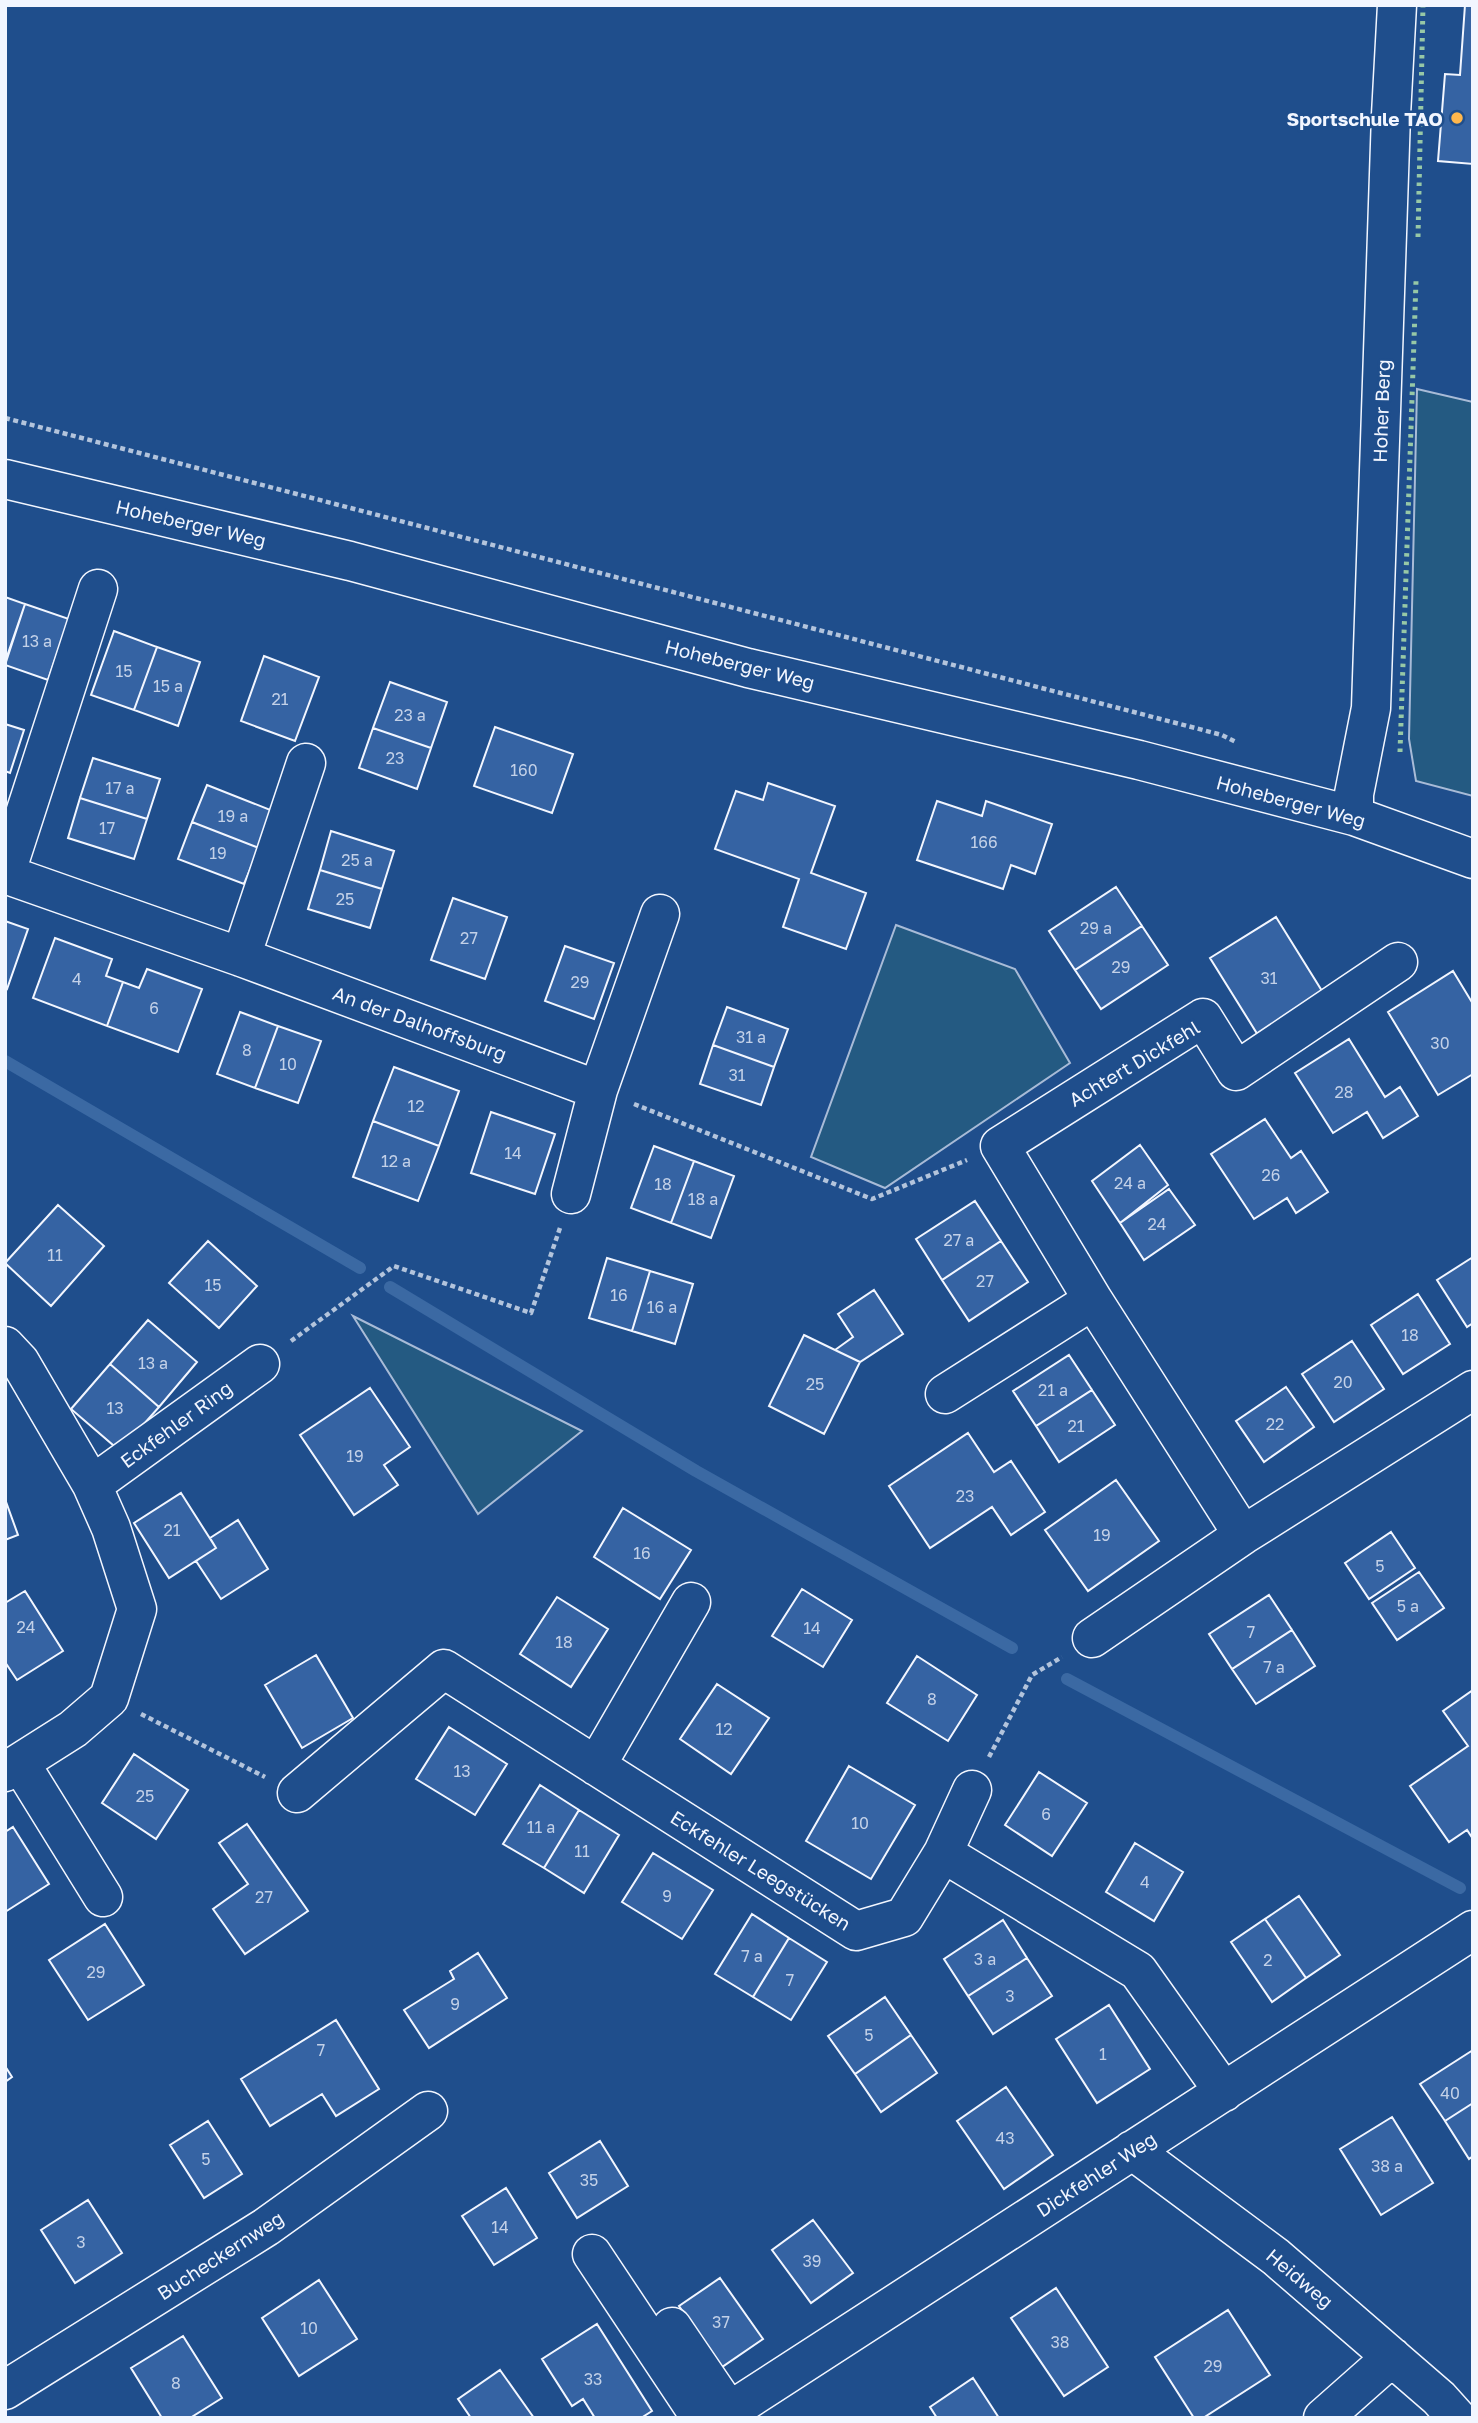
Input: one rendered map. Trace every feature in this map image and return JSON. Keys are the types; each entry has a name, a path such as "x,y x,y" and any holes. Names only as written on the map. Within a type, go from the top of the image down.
{"street":[{"name":"Hoher Berg","path":"1354,816 1354,794 1371,708 1397,5"},
{"name":"Hoheberger Weg","path":"5,479 350,561 748,667 1126,757 1354,816 1473,859"},
{"name":"An der Dalhoffsburg","path":"98,589 5,874 241,957 598,1090"},
{"path":"241,957 306,763"},
{"path":"571,1194 598,1090 660,914"},
{"name":"Achtert Dickfehl","path":"1000,1146 1203,1018 1236,1071 1398,962"},
{"path":"1000,1146 1093,1300 1243,1535"},
{"path":"945,1394 1093,1300"},
{"path":"5,1346 20,1362 92,1485 111,1528 136,1609 109,1698 73,1729 13,1767 103,1897"},
{"name":"Eckfehler Ring","path":"92,1485 260,1364"},
{"path":"1092,1638 1243,1535 1473,1390"},
{"path":"597,1766 691,1602"},
{"name":"Eckfehler Leegstücken","path":"297,1793 444,1670 856,1931 904,1917 943,1853 972,1790"},
{"path":"943,1853 1138,1970 1224,2092"},
{"name":"Dickfehler Weg","path":"717,2416 1473,1930"},
{"name":"Bucheckernweg","path":"5,2390 266,2227 428,2111"},
{"name":"Heidweg","path":"1132,2150 1276,2257 1439,2398 1457,2418"},
{"path":"592,2254 717,2416"},
{"path":"672,2327 717,2416"},
{"path":"1323,2418 1392,2357"}],"path":[{"path":"5,418 1222,735 1245,747"},
{"path":"598,1090 872,1199 1000,1146"},
{"path":"260,1364 394,1266 531,1313 571,1194"},
{"path":"972,1790 1032,1675 1092,1638"},
{"path":"109,1698 297,1793"}],"shaded area":[{"path":"1417,389 1473,402 1473,796 1416,781 1409,739"},
{"path":"896,925 1015,969 1070,1063 885,1188 811,1157"},
{"path":"353,1316 582,1431 478,1514"}],"building":[{"name":"Sportschule TAO","path":"1465,5 1473,5 1473,164 1438,161 1445,74 1460,75"},
{"path":"5,597 25,604 5,662"},
{"path":"25,604 69,619 48,680 5,665"},
{"path":"114,631 157,647 134,710 91,695"},
{"path":"157,647 200,662 178,726 134,710"},
{"path":"264,656 319,677 295,741 241,721"},
{"path":"390,682 447,702 431,748 373,728"},
{"path":"5,724 24,730 10,773 5,771"},
{"path":"495,727 573,754 552,813 474,786"},
{"path":"373,728 431,748 417,789 359,768"},
{"path":"93,758 160,779 147,819 80,798"},
{"path":"768,783 835,806 811,873 866,893 846,949 783,927 799,879 715,849 736,791 763,800"},
{"path":"207,785 273,811 259,848 192,822"},
{"path":"80,798 147,819 134,859 68,838"},
{"path":"937,801 982,816 986,801 1052,824 1035,874 1011,865 1003,889 917,860"},
{"path":"192,822 259,848 244,884 178,859"},
{"path":"331,831 394,851 382,889 320,870"},
{"path":"320,870 382,889 370,928 308,909"},
{"path":"1116,887 1142,926 1075,970 1049,931"},
{"path":"453,898 507,917 485,979 431,960"},
{"path":"1276,917 1327,999 1261,1040 1210,958"},
{"path":"5,921 28,929 7,989 5,988"},
{"path":"1142,926 1168,965 1101,1009 1075,970"},
{"path":"55,938 112,959 106,976 123,982 107,1026 33,998"},
{"path":"565,946 614,963 594,1019 545,1001"},
{"path":"147,969 202,989 178,1052 107,1026 123,982 139,988"},
{"path":"1453,971 1473,1004 1473,1074 1438,1095 1388,1012"},
{"path":"727,1007 788,1029 774,1067 713,1045"},
{"path":"240,1012 278,1026 255,1088 217,1074"},
{"path":"278,1026 321,1041 298,1103 255,1088"},
{"path":"1349,1039 1385,1097 1400,1087 1418,1116 1383,1138 1367,1112 1333,1133 1295,1073"},
{"path":"713,1045 774,1067 761,1105 700,1084"},
{"path":"394,1067 459,1091 439,1146 373,1121"},
{"path":"491,1112 555,1134 535,1194 471,1173"},
{"path":"1265,1119 1291,1158 1301,1151 1328,1192 1296,1213 1287,1198 1254,1219 1211,1154"},
{"path":"373,1121 439,1146 418,1201 353,1177"},
{"path":"1140,1145 1168,1185 1120,1223 1092,1181"},
{"path":"654,1146 694,1161 671,1223 631,1208"},
{"path":"694,1161 734,1176 711,1238 671,1223"},
{"path":"1169,1189 1195,1225 1144,1260 1120,1223"},
{"path":"975,1201 1001,1241 942,1280 916,1239"},
{"path":"58,1205 104,1246 51,1306 5,1263"},
{"path":"208,1241 257,1286 219,1328 169,1283"},
{"path":"1001,1241 1028,1282 969,1321 942,1280"},
{"path":"1473,1257 1473,1323 1467,1327 1437,1280"},
{"path":"607,1258 650,1271 632,1331 589,1318"},
{"path":"650,1271 693,1284 675,1344 632,1331"},
{"path":"874,1290 903,1334 860,1362 835,1350 853,1337 838,1314"},
{"path":"1418,1294 1450,1344 1403,1374 1371,1325"},
{"path":"148,1320 197,1362 159,1407 110,1364"},
{"path":"804,1335 860,1362 824,1434 769,1406"},
{"path":"1352,1341 1384,1389 1334,1422 1302,1374"},
{"path":"1069,1355 1092,1390 1036,1426 1013,1391"},
{"path":"110,1364 159,1407 120,1451 71,1409"},
{"path":"1286,1387 1314,1427 1264,1462 1236,1421"},
{"path":"370,1388 410,1447 384,1465 398,1485 354,1515 300,1435"},
{"path":"1092,1390 1115,1425 1059,1462 1036,1426"},
{"path":"968,1433 994,1472 1011,1461 1045,1512 1011,1535 992,1507 930,1548 889,1486"},
{"path":"1116,1480 1159,1541 1088,1591 1045,1530"},
{"path":"181,1493 216,1548 169,1578 134,1523"},
{"path":"5,1499 18,1535 5,1540"},
{"path":"623,1508 691,1550 660,1599 594,1557"},
{"path":"238,1520 268,1569 221,1599 196,1561 216,1548 210,1538"},
{"path":"1391,1532 1415,1568 1369,1599 1345,1563"},
{"path":"1419,1572 1444,1608 1397,1640 1372,1603"},
{"path":"802,1589 852,1620 823,1667 772,1636"},
{"path":"25,1591 63,1651 17,1680 5,1662 5,1603"},
{"path":"1269,1595 1292,1630 1232,1669 1209,1634"},
{"path":"557,1597 608,1629 571,1687 520,1654"},
{"path":"1292,1630 1315,1666 1256,1704 1232,1669"},
{"path":"316,1655 353,1718 302,1748 265,1685"},
{"path":"917,1656 977,1695 948,1741 887,1703"},
{"path":"717,1684 769,1718 731,1774 680,1739"},
{"path":"1473,1690 1473,1839 1467,1830 1449,1842 1410,1786 1468,1746 1443,1711"},
{"path":"449,1727 507,1764 475,1815 416,1779"},
{"path":"134,1754 188,1790 156,1839 102,1803"},
{"path":"849,1766 915,1805 871,1879 806,1841"},
{"path":"1039,1772 1087,1803 1052,1856 1005,1825"},
{"path":"540,1785 579,1810 544,1868 503,1844"},
{"path":"579,1810 619,1835 584,1893 544,1868"},
{"path":"247,1824 308,1911 245,1954 213,1909 248,1884 219,1843"},
{"path":"13,1827 49,1884 5,1912 5,1832"},
{"path":"1135,1843 1183,1872 1154,1921 1106,1892"},
{"path":"653,1853 713,1890 682,1939 622,1902"},
{"path":"1299,1896 1340,1955 1306,1978 1265,1919"},
{"path":"752,1914 789,1938 753,1997 715,1974"},
{"path":"1265,1919 1306,1978 1272,2002 1231,1942"},
{"path":"1003,1920 1027,1958 968,1996 944,1959"},
{"path":"105,1924 144,1985 88,2020 49,1960"},
{"path":"789,1938 827,1962 791,2020 753,1997"},
{"path":"478,1953 507,1998 429,2048 404,2010 454,1979 450,1971"},
{"path":"1027,1958 1052,1996 993,2034 968,1996"},
{"path":"885,1997 911,2035 855,2074 828,2036"},
{"path":"1109,2005 1150,2069 1097,2103 1056,2039"},
{"path":"336,2020 379,2089 336,2116 322,2094 270,2126 241,2079"},
{"path":"911,2035 937,2073 881,2112 855,2074"},
{"path":"1473,2050 1473,2103 1445,2121 1420,2084"},
{"path":"5,2066 12,2077 5,2082"},
{"path":"1006,2087 1053,2155 1004,2189 957,2121"},
{"path":"1473,2103 1473,2156 1469,2159 1445,2121"},
{"path":"1392,2117 1433,2183 1381,2215 1340,2149"},
{"path":"208,2121 242,2174 204,2198 170,2145"},
{"path":"600,2141 628,2186 577,2218 549,2173"},
{"path":"506,2188 537,2238 494,2265 462,2216"},
{"path":"88,2200 122,2253 75,2283 41,2230"},
{"path":"813,2220 853,2273 811,2303 772,2250"},
{"path":"720,2278 763,2339 722,2367 679,2306"},
{"path":"319,2280 357,2339 299,2376 262,2318"},
{"path":"1056,2288 1108,2367 1064,2396 1011,2318"},
{"path":"1228,2310 1270,2375 1203,2418 1194,2418 1155,2357"},
{"path":"597,2324 652,2411 641,2418 595,2418 583,2399 572,2406 542,2359"},
{"path":"183,2336 222,2398 190,2418 162,2418 131,2368"},
{"path":"500,2370 534,2418 471,2418 458,2399"},
{"path":"973,2378 999,2418 937,2418 930,2407"}],"waterway":[{"path":"5,1061 360,1268"},
{"path":"390,1287 696,1471 1012,1648"},
{"path":"1067,1679 1460,1888"}],"hedge":[{"path":"1418,237 1423,5"},
{"path":"1400,752 1416,281"}],"place":[{"name":"Sportschule TAO","path":"1457,118"}]}
